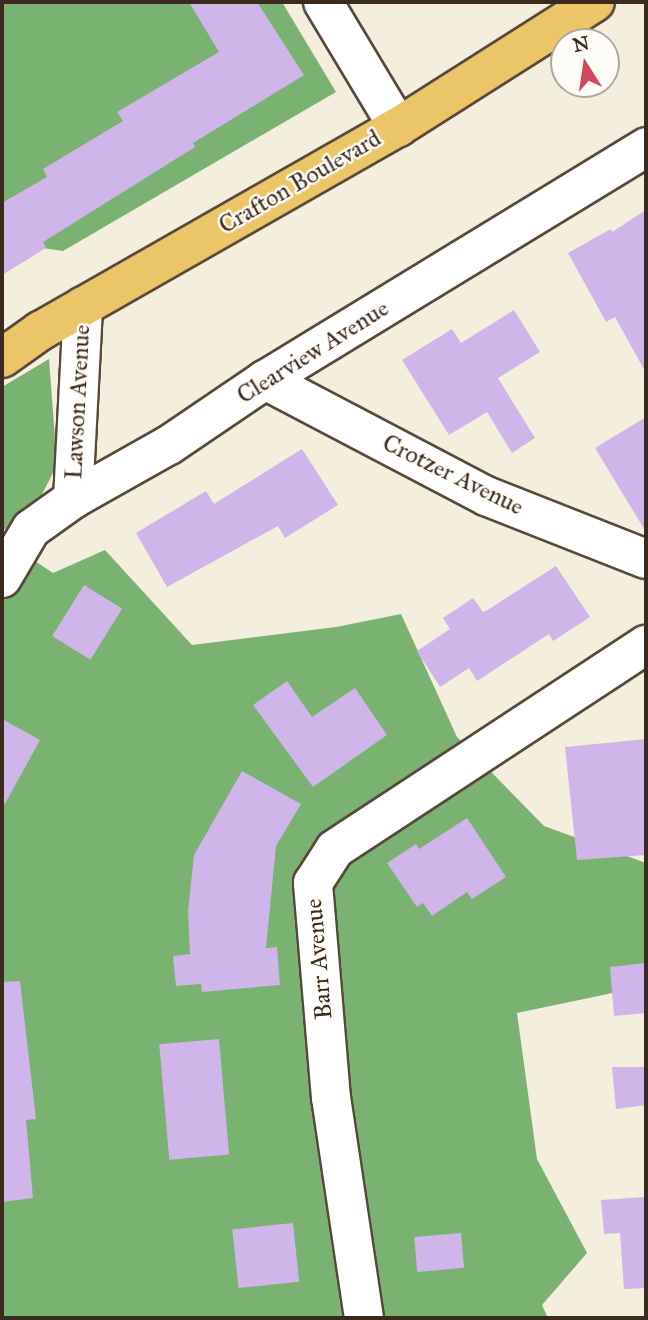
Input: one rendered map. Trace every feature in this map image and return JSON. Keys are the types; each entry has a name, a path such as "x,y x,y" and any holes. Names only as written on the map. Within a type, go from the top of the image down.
{"main road":[{"name":"Crafton Boulevard","path":"2,358 83,306 398,127 595,2"}],"street":[{"path":"323,2 398,127"},
{"name":"Clearview Avenue","path":"2,578 31,529 73,499 170,445 265,380 646,147"},
{"name":"Lawson Avenue","path":"73,499 83,306"},
{"name":"Crotzer Avenue","path":"265,380 486,496 646,559"},
{"name":"Barr Avenue","path":"364,1318 331,1098 313,883 335,849 646,645"}],"green space":[{"path":"2,2 282,2 336,92 63,251 2,242"},
{"path":"49,359 57,465 33,512 2,531 2,387"},
{"path":"2,539 53,573 105,550 192,645 336,627 401,614 457,737 544,826 646,863 646,986 517,1013 537,1159 587,1253 542,1305 548,1318 2,1318"}],"building":[{"path":"189,2 257,2 304,75 193,143 195,147 43,242 46,248 2,275 2,203 47,177 43,169 123,121 117,112 219,52"},
{"path":"646,210 646,373 615,317 606,322 568,253 611,229 612,232"},
{"path":"514,310 540,352 498,378 535,438 512,453 487,412 449,435 402,360 452,329 461,343"},
{"path":"646,417 646,532 595,448"},
{"path":"302,449 338,505 285,538 278,526 167,587 136,533 206,491 214,504"},
{"path":"556,566 590,617 553,641 549,634 477,681 469,668 440,687 417,651 450,629 443,618 473,598 483,612 486,611"},
{"path":"84,585 122,609 90,660 52,636"},
{"path":"287,681 312,717 355,688 387,735 313,787 253,705"},
{"path":"2,719 40,740 2,809"},
{"path":"646,739 646,855 577,860 565,747"},
{"path":"242,771 301,804 276,846 266,948 277,947 280,985 202,992 201,984 176,986 173,956 190,954 188,911 194,855"},
{"path":"467,818 506,877 472,899 467,892 432,916 423,903 417,907 387,863 416,844 419,849"},
{"path":"646,963 646,1013 614,1016 610,967"},
{"path":"20,981 36,1119 26,1120 33,1198 2,1202 2,982"},
{"path":"219,1039 229,1155 169,1160 159,1044"},
{"path":"612,1067 646,1067 646,1105 616,1109"},
{"path":"646,1197 646,1288 624,1289 620,1233 604,1234 601,1200"},
{"path":"293,1223 299,1282 239,1288 232,1229"},
{"path":"461,1233 464,1268 417,1272 414,1237"}]}
